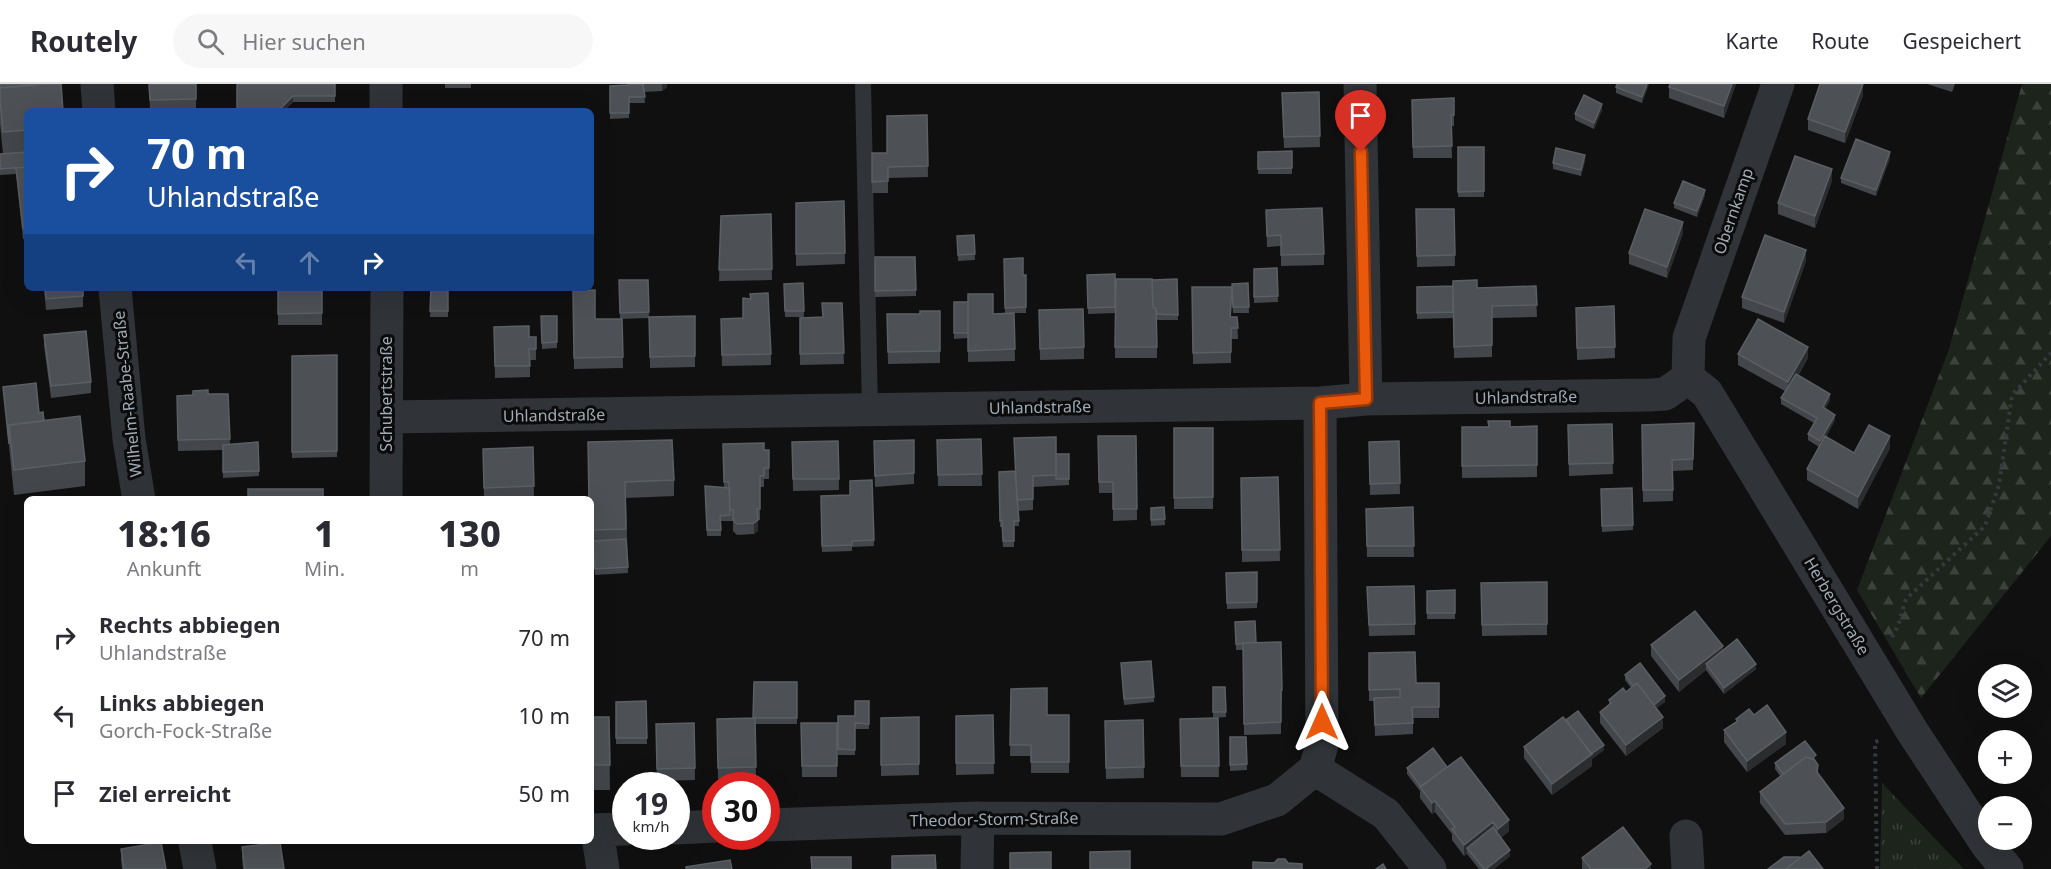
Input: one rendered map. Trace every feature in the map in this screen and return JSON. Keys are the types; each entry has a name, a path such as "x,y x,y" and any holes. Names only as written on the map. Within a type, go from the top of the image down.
{"street":[{"path":"97,84 99,108"},
{"path":"386,84 386,108"},
{"path":"1360,84 1366,399"},
{"name":"Obernkamp","path":"1688,378 1689,338 1778,84"},
{"name":"Wilhelm-Raabe-Straße","path":"115,291 129,439 138,496"},
{"name":"Schubertstraße","path":"386,496 387,291"},
{"name":"Uhlandstraße","path":"387,417 1320,403 1366,399 1650,395 1665,394 1688,378"},
{"name":"Herbergstraße","path":"1688,378 1707,393 1912,731 1987,845 2007,869"},
{"path":"1320,403 1322,745 1315,769 1386,814 1430,869"},
{"name":"Theodor-Storm-Straße","path":"780,825 978,818 1221,819 1277,800 1315,769"},
{"path":"977,869 978,818"},
{"path":"603,869 604,830"},
{"path":"1686,836 1688,869"},
{"path":"195,844 200,869"}],"lane":[{"path":"863,84 870,410"}],"path":[{"path":"1875,669 1898,626 1906,599 1985,526 1999,484 2012,395 2051,353"},
{"path":"1877,869 1875,742 1912,731"}],"green space":[{"path":"2022,84 2051,84 2051,536 1921,698 1857,590 1949,349"},
{"path":"1882,783 1964,869 1880,869"}],"building":[{"path":"0,84 37,84 37,85 0,88"},
{"path":"61,84 63,108 24,108 24,130 3,132 0,88"},
{"path":"149,84 196,84 196,99 150,100"},
{"path":"237,84 335,84 335,96 293,96 281,108 237,108"},
{"path":"643,84 645,97 629,97 629,113 610,113 610,86"},
{"path":"1617,84 1647,84 1642,97 1616,87"},
{"path":"1670,84 1732,84 1724,106 1669,87"},
{"path":"1820,84 1863,84 1845,132 1808,119"},
{"path":"1319,92 1320,136 1284,137 1282,93"},
{"path":"1584,95 1602,104 1594,123 1575,114"},
{"path":"1454,98 1454,115 1451,115 1452,146 1413,147 1412,100"},
{"path":"927,115 928,166 888,167 888,181 872,182 872,153 887,153 887,116"},
{"path":"1856,139 1890,152 1876,190 1841,178"},
{"path":"1458,147 1484,147 1484,191 1458,192"},
{"path":"1556,148 1585,155 1581,170 1553,163"},
{"path":"1292,151 1292,168 1258,169 1258,152"},
{"path":"24,152 24,167 0,169 0,154"},
{"path":"1795,156 1832,169 1815,216 1778,203"},
{"path":"24,167 24,228 23,228 16,168"},
{"path":"1683,181 1705,190 1697,211 1674,203"},
{"path":"844,201 845,253 796,254 796,203"},
{"path":"1322,208 1324,254 1281,255 1281,235 1267,236 1266,210"},
{"path":"1416,209 1454,209 1455,255 1417,256"},
{"path":"1645,209 1683,222 1667,267 1629,253"},
{"path":"771,214 772,269 719,270 721,216"},
{"path":"974,235 975,254 958,255 957,236"},
{"path":"1765,235 1806,250 1784,312 1742,297"},
{"path":"875,257 915,257 916,290 875,291"},
{"path":"1023,258 1023,275 1026,275 1026,307 1005,308 1004,259"},
{"path":"1277,268 1278,296 1254,297 1254,269"},
{"path":"1115,274 1115,307 1088,308 1087,275"},
{"path":"1116,279 1152,279 1153,308 1156,308 1157,347 1115,347"},
{"path":"1177,279 1178,315 1157,314 1156,308 1153,308 1152,280"},
{"path":"619,280 648,280 649,312 620,313"},
{"path":"1477,280 1477,288 1536,286 1537,305 1492,306 1492,345 1454,347 1453,281"},
{"path":"803,283 804,311 785,311 784,284"},
{"path":"1248,283 1249,307 1233,307 1232,284"},
{"path":"1453,286 1453,312 1417,313 1417,287"},
{"path":"1192,287 1232,287 1230,317 1237,317 1238,328 1231,328 1231,352 1193,353"},
{"path":"594,290 595,319 622,319 623,357 574,358 573,291"},
{"path":"45,291 83,291 83,296 46,299"},
{"path":"278,291 322,291 322,313 278,314"},
{"path":"431,291 448,291 448,311 430,311"},
{"path":"768,293 771,354 722,355 721,319 743,318 743,298 751,299 750,294"},
{"path":"968,294 993,294 993,314 1014,313 1015,349 968,351"},
{"path":"954,302 968,302 968,333 954,333"},
{"path":"822,303 842,303 844,353 800,354 800,318 823,317"},
{"path":"1614,306 1615,347 1577,348 1576,308"},
{"path":"1083,309 1084,347 1040,349 1039,310"},
{"path":"920,311 940,311 940,351 888,352 887,314 920,314"},
{"path":"541,316 557,316 557,342 542,343"},
{"path":"695,316 695,356 650,357 649,317"},
{"path":"1758,319 1808,347 1788,382 1738,354"},
{"path":"529,326 529,337 536,337 536,349 529,349 530,366 495,366 494,327"},
{"path":"86,331 91,382 51,386 44,335"},
{"path":"337,355 337,451 292,452 292,356"},
{"path":"1796,374 1830,394 1823,407 1835,415 1820,441 1808,434 1817,418 1781,398"},
{"path":"36,383 39,413 43,412 44,421 9,425 9,444 3,387"},
{"path":"208,390 208,394 228,394 230,439 178,440 177,396 193,395 193,391"},
{"path":"80,416 85,461 14,470 9,425"},
{"path":"1488,421 1510,421 1510,427 1537,426 1537,465 1462,466 1462,427 1489,427"},
{"path":"1694,423 1693,459 1672,460 1673,490 1643,490 1642,425"},
{"path":"1612,424 1613,463 1569,464 1568,425"},
{"path":"1869,425 1890,436 1858,497 1807,469 1825,436 1854,453"},
{"path":"1174,428 1213,428 1213,497 1174,498"},
{"path":"1098,436 1136,436 1137,509 1113,509 1113,482 1099,482"},
{"path":"1056,437 1056,475 1033,476 1033,499 1017,500 1014,438"},
{"path":"981,439 982,474 938,475 937,440"},
{"path":"672,440 674,480 625,482 626,529 594,530 594,496 589,496 588,442"},
{"path":"914,440 914,473 875,476 874,441"},
{"path":"838,441 839,479 793,479 792,442"},
{"path":"1399,441 1400,483 1370,484 1369,442"},
{"path":"258,442 259,471 223,472 223,445"},
{"path":"764,443 764,450 769,450 769,468 764,468 764,476 760,476 758,520 754,523 737,524 733,520 733,510 730,510 729,482 724,482 723,444"},
{"path":"533,447 534,486 484,488 483,449"},
{"path":"1056,454 1069,454 1069,479 1056,479"},
{"path":"1015,471 1019,521 1014,521 1014,541 1003,541 1002,521 1000,521 999,472"},
{"path":"1278,477 1280,550 1242,550 1241,478"},
{"path":"872,480 874,540 852,541 852,545 822,546 821,496 850,495 850,481"},
{"path":"705,486 729,488 730,515 720,516 721,530 707,530"},
{"path":"1632,488 1633,525 1602,526 1601,489"},
{"path":"248,489 323,489 323,496 248,496"},
{"path":"1164,507 1165,519 1151,520 1151,508"},
{"path":"1413,507 1414,546 1367,546 1366,509"},
{"path":"626,539 628,567 595,569 594,541"},
{"path":"1257,572 1257,602 1227,603 1226,573"},
{"path":"1547,582 1547,624 1482,625 1481,583"},
{"path":"1414,586 1415,624 1369,625 1367,587"},
{"path":"1455,590 1455,613 1427,613 1427,591"},
{"path":"1695,611 1723,646 1679,680 1651,645"},
{"path":"1255,621 1256,643 1236,644 1235,622"},
{"path":"1737,639 1756,664 1724,688 1706,664"},
{"path":"1281,642 1281,722 1244,724 1243,643"},
{"path":"1415,652 1416,683 1439,683 1439,707 1412,707 1413,723 1375,725 1374,698 1400,697 1400,689 1369,690 1369,653"},
{"path":"1151,661 1154,697 1124,699 1121,663"},
{"path":"1640,663 1665,696 1654,705 1637,683 1633,686 1625,675"},
{"path":"754,682 797,682 797,718 753,718"},
{"path":"1637,683 1663,717 1626,745 1600,712 1611,703 1609,700 1623,688 1626,692"},
{"path":"1213,687 1225,687 1226,712 1213,712"},
{"path":"1047,688 1047,715 1069,715 1069,762 1031,762 1031,745 1010,745 1011,689"},
{"path":"646,701 647,738 616,738 616,702"},
{"path":"855,701 869,701 869,724 855,723 855,750 838,749 838,716 855,716"},
{"path":"1767,705 1786,732 1747,761 1724,730 1738,721 1736,719 1749,709 1754,715"},
{"path":"1578,711 1604,745 1591,754 1566,720"},
{"path":"993,715 994,763 956,763 956,716"},
{"path":"594,717 609,717 610,765 594,765"},
{"path":"919,717 919,764 881,765 881,718"},
{"path":"1563,717 1592,754 1552,784 1524,747"},
{"path":"755,718 756,767 718,768 717,719"},
{"path":"1218,718 1219,766 1181,766 1180,719"},
{"path":"1143,720 1144,767 1106,768 1105,721"},
{"path":"694,723 695,768 657,769 656,724"},
{"path":"801,723 837,723 837,766 802,766"},
{"path":"1230,737 1246,737 1247,764 1230,765"},
{"path":"1805,741 1816,755 1812,759 1806,757 1783,774 1775,763"},
{"path":"1433,748 1447,767 1421,787 1407,768"},
{"path":"1461,757 1509,820 1498,829 1493,822 1464,845 1452,829 1455,827 1435,801 1432,803 1420,787"},
{"path":"1806,757 1814,759 1818,765 1817,772 1844,808 1826,822 1785,824 1760,792"},
{"path":"1493,827 1510,850 1484,869 1467,848"},
{"path":"1623,827 1651,864 1645,869 1591,869 1582,858"},
{"path":"161,844 166,869 124,869 121,849"},
{"path":"280,844 284,869 245,869 242,847"},
{"path":"1130,851 1130,869 1090,869 1090,852"},
{"path":"1809,851 1823,869 1786,869"},
{"path":"1051,852 1051,869 1010,869 1010,853"},
{"path":"935,855 936,869 892,869 892,856"},
{"path":"811,857 851,857 851,869 812,869"},
{"path":"1784,857 1800,858 1786,869 1768,869"},
{"path":"1278,859 1285,859 1288,863 1302,864 1302,869 1253,869 1253,862 1274,863"},
{"path":"730,860 732,869 686,869 686,867"},
{"path":"1383,864 1386,869 1376,869"}],"route":[{"path":"1322,722 1320,403 1366,399 1361,152"}]}
